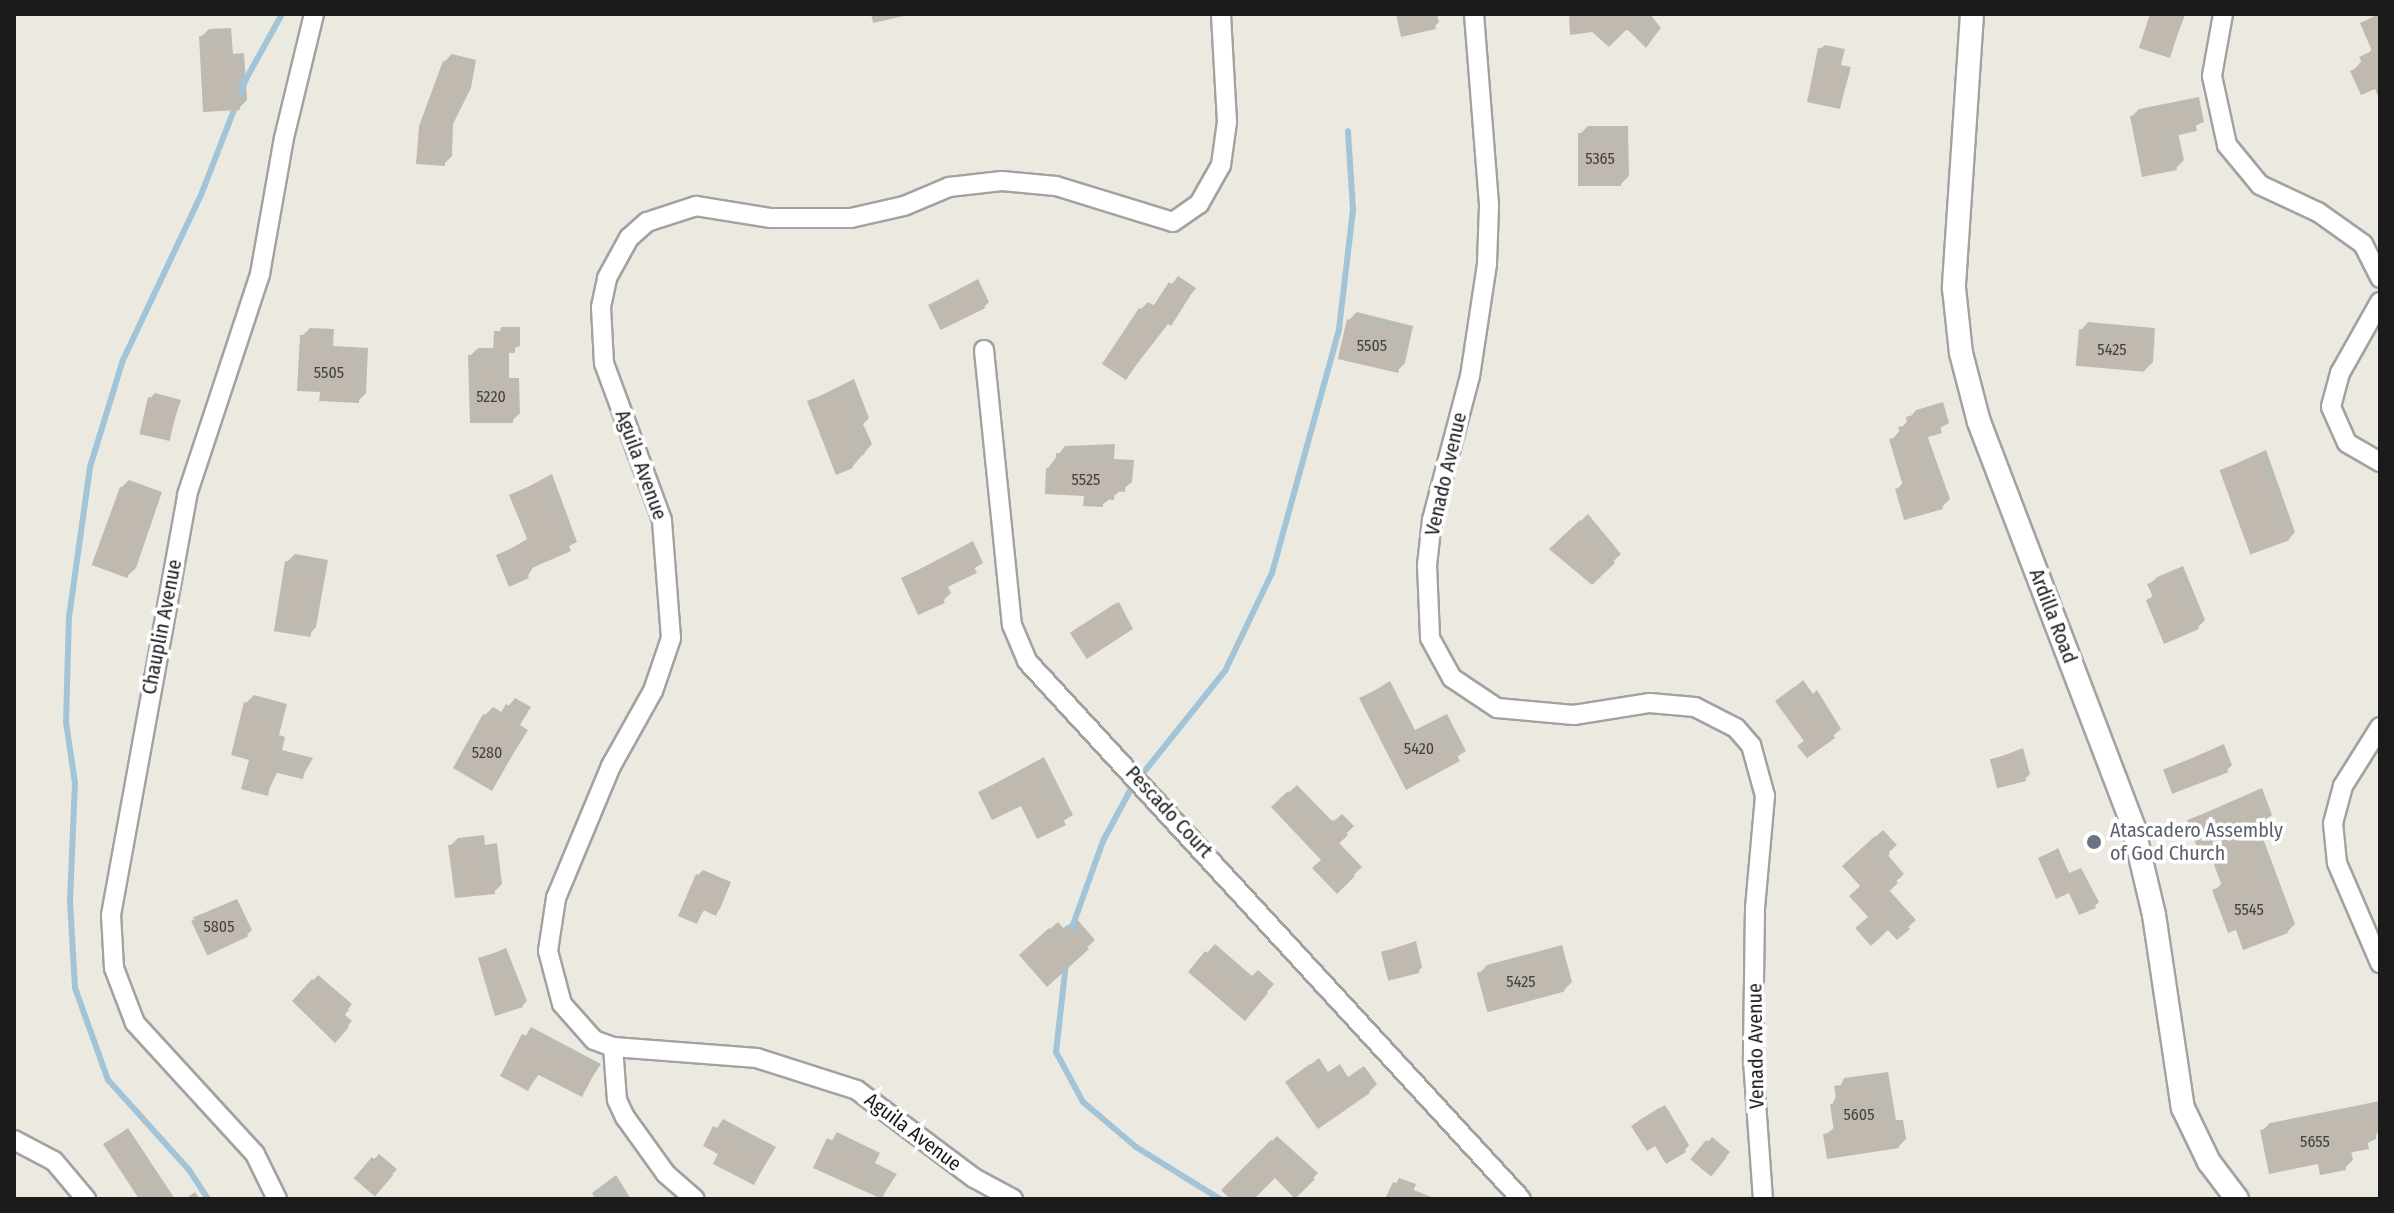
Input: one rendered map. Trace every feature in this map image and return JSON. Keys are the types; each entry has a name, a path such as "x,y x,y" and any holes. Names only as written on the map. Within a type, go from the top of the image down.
{"street":[{"name":"Chauplin Avenue","path":"277,1199 255,1154 135,1023 114,968 111,915 187,495 260,274 284,138 314,14"},
{"name":"Aguila Avenue","path":"1013,1199 974,1178 857,1090 823,1076 757,1058 613,1047 594,1040 562,1004 548,951 556,898 611,766 658,679 671,638 662,520 600,338 601,307 616,259 629,238 671,211 696,206 771,218 851,218 980,181 1056,186 1173,222 1199,204 1221,165 1227,122 1221,14"},
{"name":"Venado Avenue","path":"1474,14 1489,206 1487,264 1470,376 1432,520 1427,565 1430,638 1452,678 1497,708 1574,715 1650,703 1695,707 1736,728 1751,745 1765,796 1755,908 1753,1060 1763,1199"},
{"name":"Ardilla Road","path":"1972,14 1954,288 1961,353 1979,422 2133,826 2154,915 2183,1108 2209,1162 2237,1199"},
{"path":"2223,14 2212,76 2227,145 2260,185 2318,212 2363,244 2380,278"},
{"path":"2380,302 2340,373 2331,407 2347,443 2380,462"},
{"name":"Pescado Court","path":"984,350 1012,625 1027,661 1521,1199"},
{"path":"2380,727 2343,786 2333,823 2337,863 2380,963"},
{"path":"613,1047 617,1100 625,1117 666,1174 695,1199"},
{"path":"14,1140 54,1161 86,1199"}],"building":[{"path":"1396,14 1432,14 1436,29 1401,37"},
{"path":"1569,14 1642,14 1639,17 1654,37 1646,48 1627,29 1609,47 1592,32 1570,35"},
{"path":"2150,14 2184,14 2170,58 2139,48"},
{"path":"2380,14 2380,100 2375,89 2361,95 2350,71 2363,65 2359,57 2372,51 2360,23"},
{"path":"224,35 226,61 237,60 240,110 203,112 199,36"},
{"path":"1818,48 1841,53 1838,69 1848,71 1840,109 1807,102"},
{"path":"443,61 470,68 464,98 446,134 445,166 416,164 419,126"},
{"path":"2192,104 2197,131 2170,137 2177,170 2142,177 2130,116"},
{"path":"1578,133 1621,133 1621,186 1578,186"},
{"path":"1169,282 1190,296 1171,326 1165,322 1126,380 1102,364 1139,308 1148,314"},
{"path":"973,283 985,308 940,330 928,305"},
{"path":"1347,319 1407,333 1398,373 1338,359"},
{"path":"2079,329 2148,335 2145,372 2076,366"},
{"path":"494,331 516,332 515,353 493,352"},
{"path":"300,335 327,336 327,353 361,355 359,403 319,401 320,392 297,391"},
{"path":"468,355 502,355 502,385 512,385 513,423 470,423"},
{"path":"846,386 863,427 855,430 865,454 850,460 853,468 836,475 807,401"},
{"path":"148,397 178,404 170,441 139,434"},
{"path":"1935,409 1942,433 1918,440 1943,509 1904,520 1895,489 1903,486 1889,439 1901,436 1898,427 1908,425 1906,417"},
{"path":"1085,450 1108,451 1107,466 1127,467 1125,492 1115,491 1114,500 1103,499 1103,507 1083,506 1084,496 1045,494 1046,468 1055,468 1056,453 1085,455"},
{"path":"2258,456 2289,541 2250,555 2219,470"},
{"path":"544,480 571,551 525,571 529,578 509,587 496,555 528,541 509,495"},
{"path":"120,487 156,500 127,578 92,565"},
{"path":"1580,520 1615,563 1592,585 1549,549"},
{"path":"965,548 977,573 939,591 945,603 918,615 901,578"},
{"path":"285,561 322,567 310,637 274,631"},
{"path":"2175,573 2199,629 2164,644 2146,600 2153,597 2147,584"},
{"path":"1116,603 1133,629 1087,659 1070,633"},
{"path":"1382,687 1407,737 1439,720 1460,761 1406,790 1359,698"},
{"path":"1794,687 1804,700 1809,696 1835,738 1807,758 1797,746 1804,741 1775,701"},
{"path":"244,702 280,711 272,743 279,744 276,757 306,765 303,779 273,772 268,796 241,789 249,760 231,755"},
{"path":"506,704 525,715 514,734 522,738 492,791 453,768 483,714 496,721"},
{"path":"2219,748 2228,772 2172,794 2163,770"},
{"path":"2019,752 2026,781 1997,788 1990,759"},
{"path":"1036,763 1066,825 1037,839 1021,806 992,820 978,792"},
{"path":"1288,791 1324,828 1333,820 1348,835 1331,851 1355,876 1337,894 1312,868 1321,860 1271,807"},
{"path":"2254,795 2265,824 2249,830 2288,933 2243,950 2236,930 2228,933 2212,890 2222,886 2207,846 2198,850 2187,820"},
{"path":"1875,836 1890,854 1880,863 1898,883 1882,898 1910,929 1897,940 1888,930 1871,946 1855,928 1868,917 1849,896 1860,886 1842,866"},
{"path":"476,842 477,852 490,850 495,894 455,898 448,845"},
{"path":"2053,851 2064,876 2076,872 2096,908 2079,915 2069,893 2056,899 2038,858"},
{"path":"696,874 728,887 716,916 703,910 697,924 678,916"},
{"path":"232,902 248,936 207,955 191,921"},
{"path":"1067,925 1089,949 1047,987 1019,955 1049,928 1055,936"},
{"path":"1412,944 1419,973 1388,981 1381,952"},
{"path":"501,951 523,1007 495,1016 478,958"},
{"path":"1205,951 1243,983 1249,976 1268,993 1245,1021 1188,972"},
{"path":"1554,952 1565,992 1487,1012 1477,973"},
{"path":"312,979 349,1010 340,1020 349,1027 335,1043 292,1001"},
{"path":"522,1034 595,1072 582,1097 537,1074 528,1091 500,1076"},
{"path":"1310,1064 1320,1078 1332,1070 1340,1083 1356,1072 1370,1093 1318,1129 1285,1082"},
{"path":"1881,1079 1888,1127 1895,1126 1899,1148 1827,1159 1823,1134 1834,1132 1830,1104 1837,1103 1834,1086"},
{"path":"2377,1107 2380,1132 2366,1135 2369,1149 2343,1154 2346,1170 2320,1175 2318,1164 2269,1174 2260,1130"},
{"path":"1659,1108 1686,1152 1666,1164 1655,1146 1647,1151 1631,1126"},
{"path":"713,1126 770,1155 754,1185 713,1164 718,1154 703,1146"},
{"path":"121,1133 164,1199 139,1199 103,1144"},
{"path":"827,1138 873,1161 868,1171 890,1182 882,1199 813,1168"},
{"path":"1271,1140 1315,1179 1295,1199 1275,1178 1254,1199 1230,1199 1221,1190"},
{"path":"1706,1140 1727,1157 1711,1176 1690,1159"},
{"path":"372,1157 393,1175 375,1197 354,1178"},
{"path":"1393,1182 1434,1198 1434,1199 1385,1199"}],"waterway":[{"path":"208,1199 190,1171 108,1080 75,988 70,901 75,783 66,722 69,617 90,467 123,360 201,195 246,79 282,14"},
{"path":"1069,936 1103,841 1132,787 1225,671 1272,573 1339,329 1353,209 1348,131"},
{"path":"1066,963 1056,1052 1083,1102 1136,1147 1220,1199"}],"place":[{"name":"Atascadero Assembly of God Church","path":"2094,842"}]}
